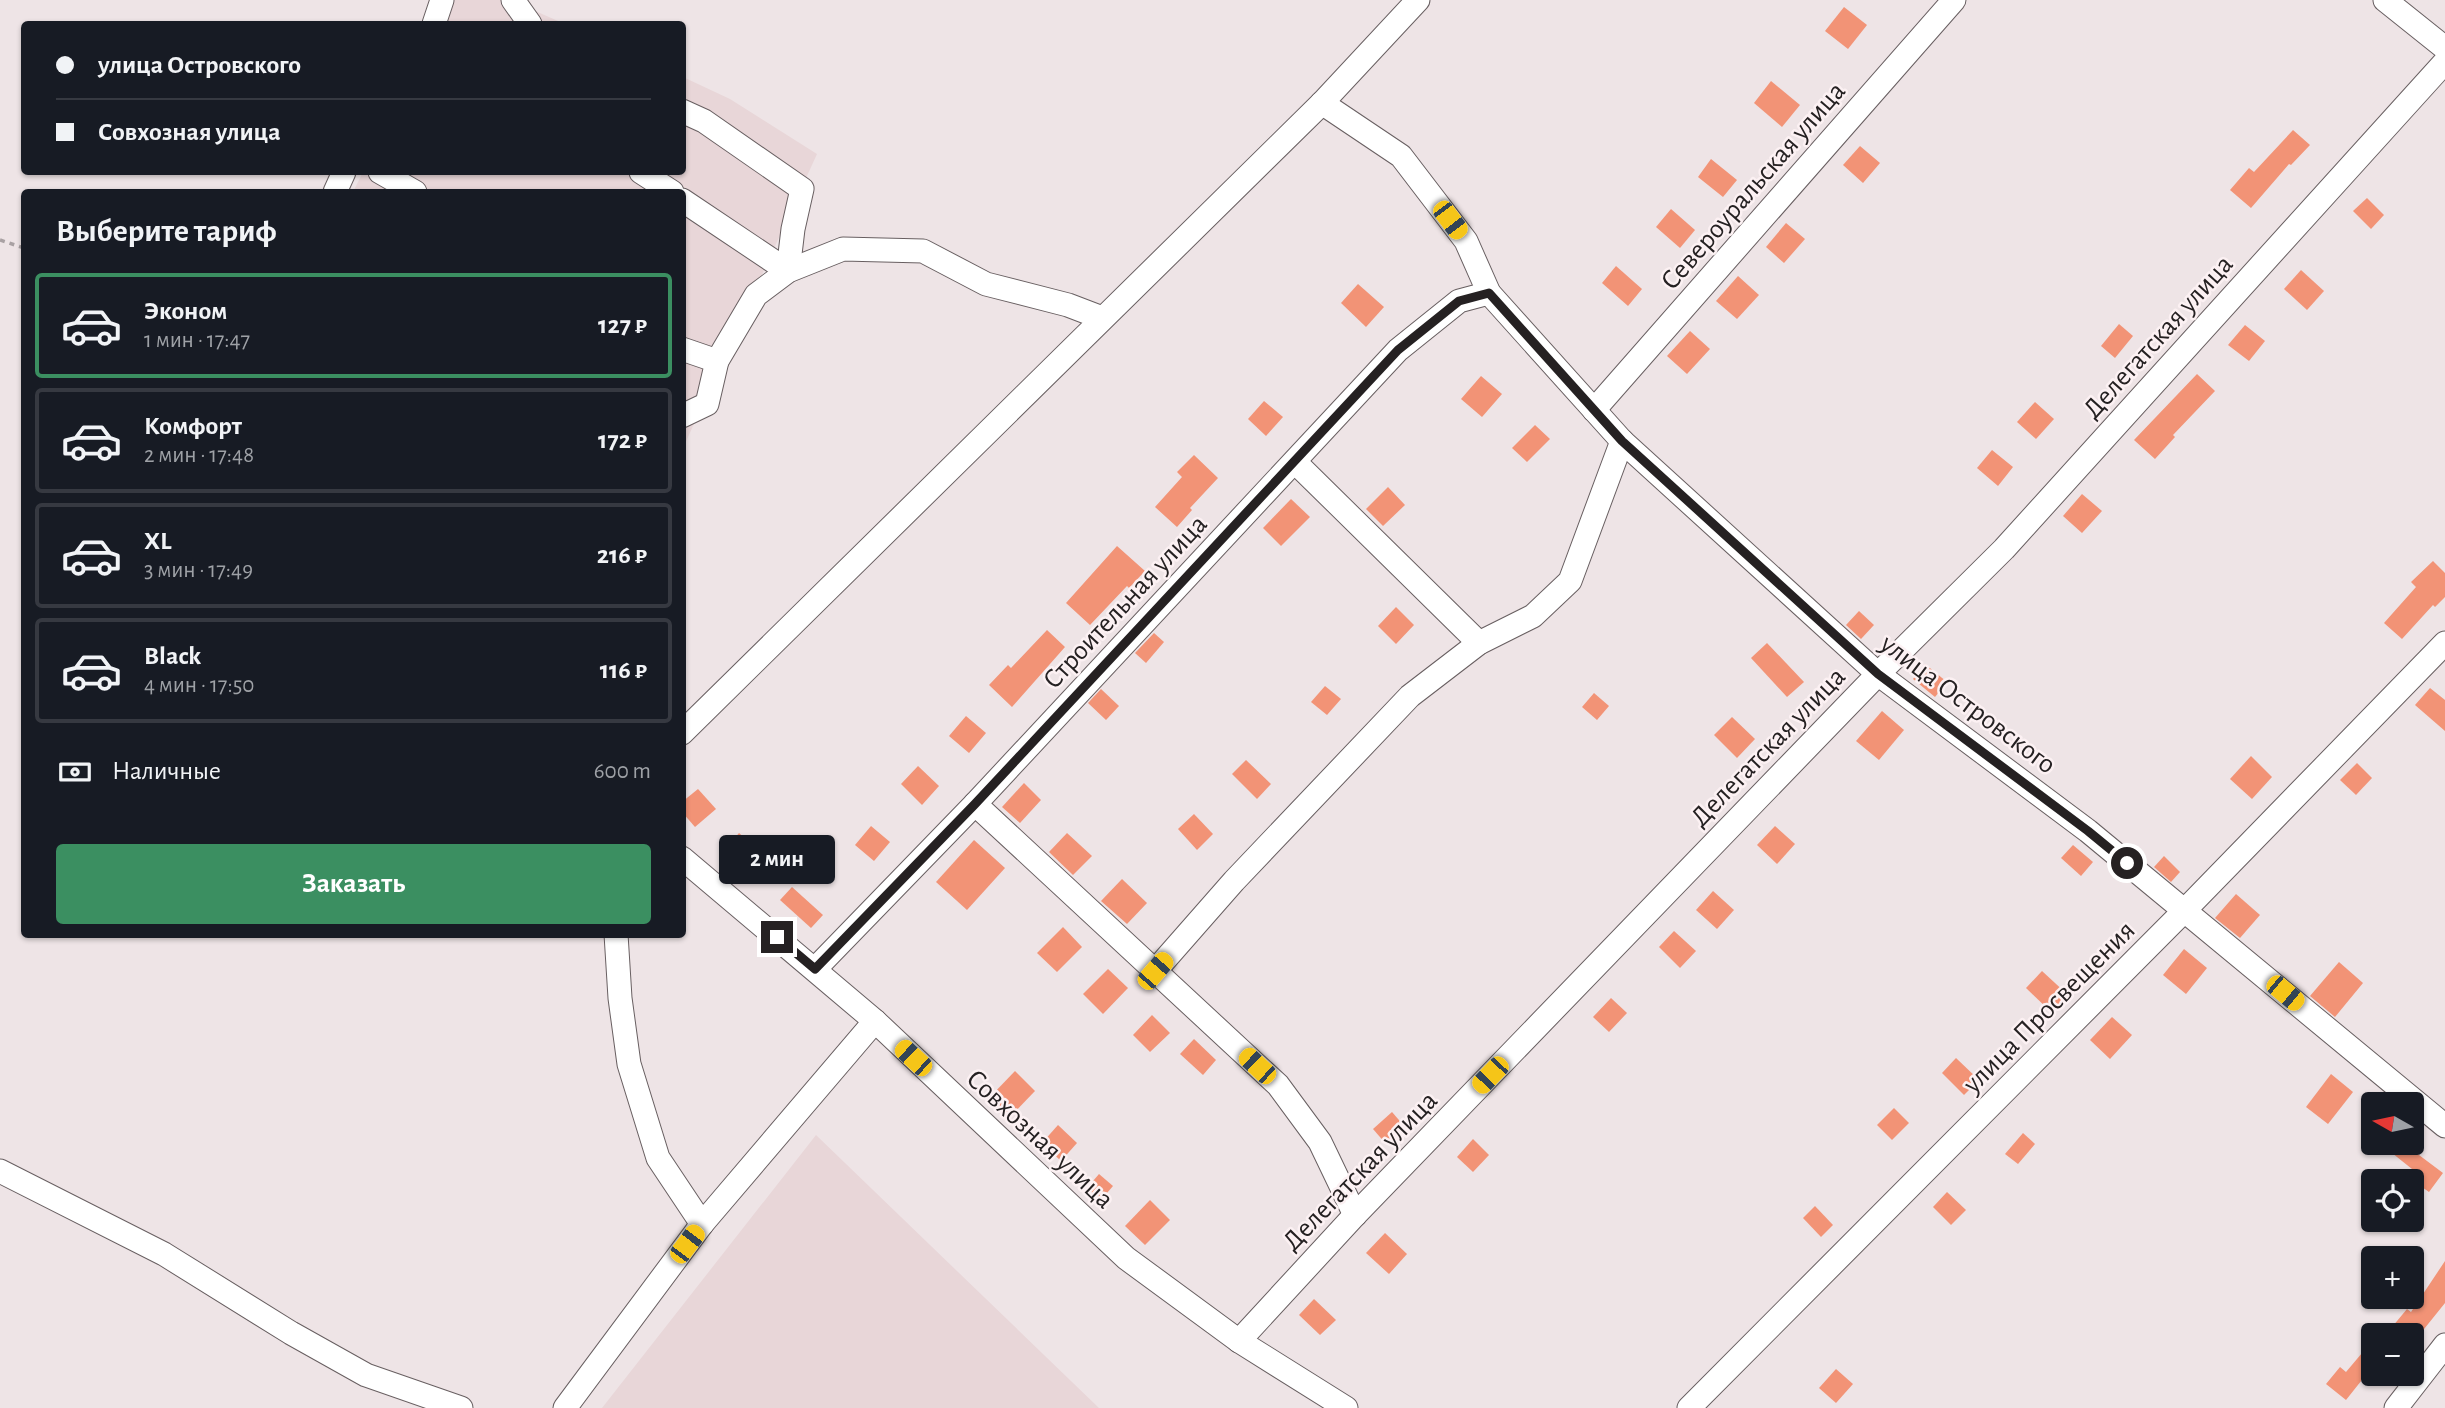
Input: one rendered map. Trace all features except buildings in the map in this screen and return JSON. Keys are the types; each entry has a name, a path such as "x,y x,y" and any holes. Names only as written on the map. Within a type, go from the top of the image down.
{"street":[{"path":"435,21 442,0"},
{"path":"513,0 528,21"},
{"path":"686,729 1322,103 1418,0"},
{"name":"Североуральская улица","path":"1594,410 1954,0"},
{"path":"2385,0 2445,48"},
{"name":"Делегатская улица","path":"1239,1341 1355,1215 1878,674 2004,549 2445,62"},
{"name":"улица Островского","path":"1322,103 1401,156 1466,242 1489,293 1622,441 1878,674 2088,831 2445,1126"},
{"path":"686,113 704,121 802,189 793,229 788,271"},
{"path":"385,175 410,189"},
{"path":"646,175 667,189"},
{"path":"686,203 788,271"},
{"path":"686,414 707,404 717,362 755,295 788,271 843,249 923,251 986,285 1068,305 1102,318"},
{"name":"Строительная улица","path":"815,969 975,804 1398,350 1459,301 1489,293"},
{"path":"686,350 717,362"},
{"path":"1155,971 1234,881 1410,696 1479,643 1532,616 1570,581 1622,441"},
{"path":"1295,462 1479,643"},
{"name":"улица Просвещения","path":"1689,1408 2185,910 2445,643"},
{"path":"975,804 1278,1085 1320,1142 1355,1215"},
{"name":"Совхозная улица","path":"686,861 875,1021 1126,1258 1239,1341 1346,1408"},
{"path":"616,938 620,998 629,1064 658,1158 702,1224"},
{"path":"565,1408 702,1224 875,1021"},
{"path":"0,1171 164,1254 290,1333 366,1375 461,1408"},
{"path":"2396,1408 2445,1345"}],"path":[{"path":"0,240 21,247"}],"shaded area":[{"path":"440,0 510,0 558,21 430,21"},
{"path":"686,78 730,99 817,154 686,441 686,189 354,189 362,175 686,175"},
{"path":"816,1135 1099,1408 602,1408"}],"route":[{"path":"777,937 815,969 975,804 1398,350 1459,301 1489,293 1622,441 1878,674 2127,863"}]}
